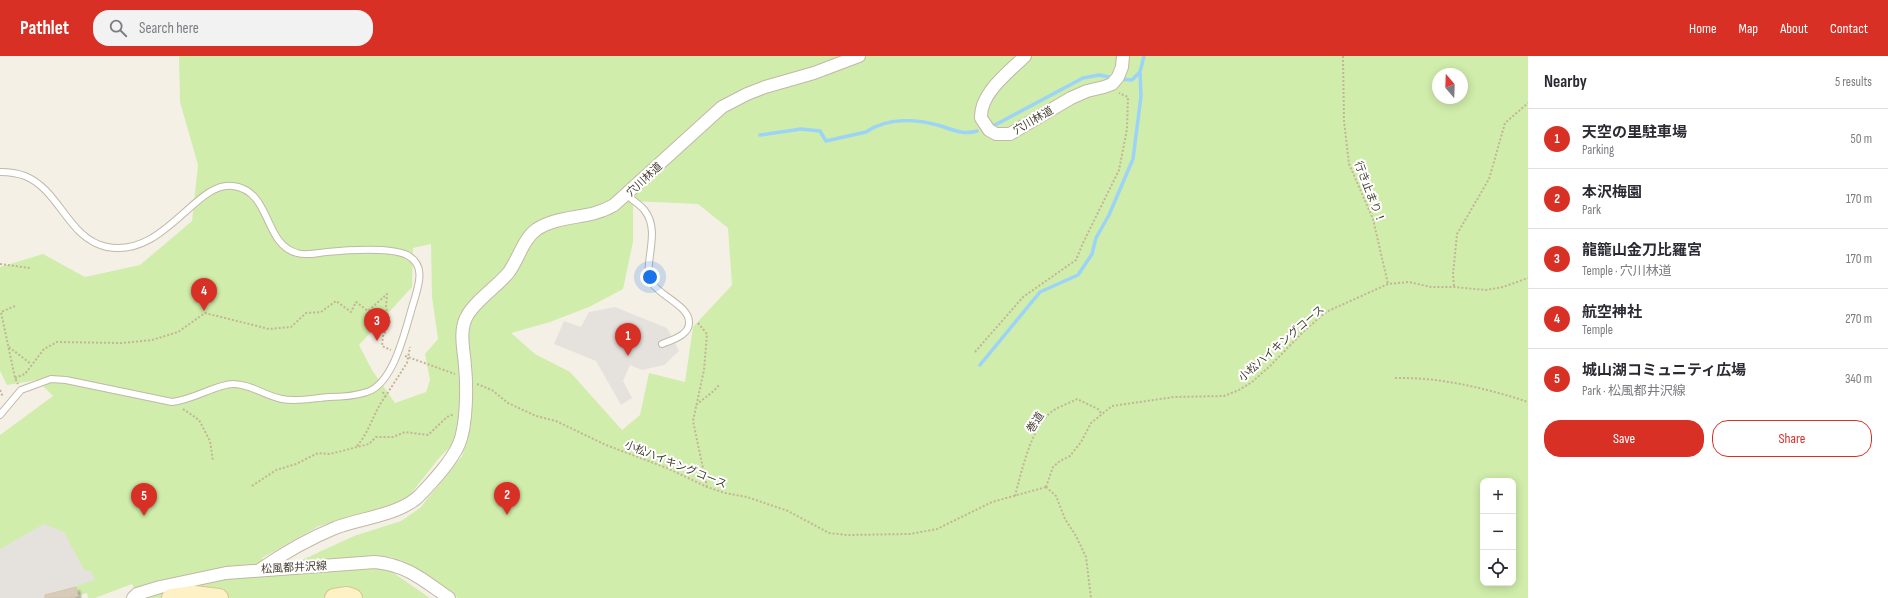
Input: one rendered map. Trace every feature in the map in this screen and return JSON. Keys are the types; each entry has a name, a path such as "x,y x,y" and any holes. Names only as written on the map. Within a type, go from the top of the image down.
{"street":[{"name":"穴川林道","path":"466,378 463,333 466,317 504,279 526,242 536,230 562,219 598,214 614,205 627,195 714,113 734,100 765,87 814,73 859,56"},
{"name":"穴川林道","path":"1025,56 990,92 984,101 981,118 989,130 996,134 1010,134 1071,98 1087,91 1112,84 1118,77 1122,67 1123,56"},
{"path":"261,569 285,552 334,528 399,509 419,496 452,456 459,444 462,434 466,378"},
{"name":"松風都井沢線","path":"133,598 137,594 188,580 226,573 361,562 390,563 404,568 449,598"},
{"path":"171,598 194,595 219,598"},
{"path":"334,598 347,596 353,598"}],"lane":[{"path":"0,172 26,177 37,183 83,236 93,243 109,248 142,244 157,236 206,194 227,185 247,190 256,198 275,236 284,246 296,253 308,254 383,250 407,255 418,265 421,280 397,353 383,381 368,392 351,396 293,400 275,397 248,386 233,384 186,400 172,402 66,380 51,380 21,390 0,415"},
{"path":"627,195 646,211 650,220 653,240 648,273 651,282 659,291 684,310 689,317 689,323 685,331 680,336 662,344"}],"path":[{"name":"行き止まり！","path":"1343,56 1344,121 1349,164 1373,219 1384,261 1388,284"},
{"path":"975,352 1023,297 1076,260 1119,170 1127,129 1128,97 1104,87"},
{"path":"1454,286 1453,274 1457,234 1489,179 1505,123 1528,103"},
{"path":"0,264 30,268"},
{"name":"小松ハイキングコース","path":"431,366 466,378 492,390 508,403 526,412 556,421 606,445 667,468 707,487 725,493 747,497 788,512 829,533 847,536 910,534 937,529 992,502 1046,487 1053,467 1060,461 1070,456 1076,449 1090,423 1112,406 1190,396 1206,398 1224,396 1239,390 1252,382 1270,366 1304,331 1326,312 1388,284 1409,282 1431,287 1454,286 1486,290 1503,287 1528,278"},
{"path":"15,306 1,312 15,378 25,374 31,364 44,349 57,342 122,343 152,340 178,332 205,313 269,329 291,327 306,313 321,312 336,301 351,312 356,302 368,311 387,294 386,308 390,322 383,336 382,346"},
{"path":"689,323 699,323 707,334 704,370 695,406 693,421 707,487"},
{"path":"8,346 31,364"},
{"path":"1395,378 1425,379 1499,392 1528,402"},
{"path":"356,446 370,427 378,407 384,397 382,389 383,381"},
{"path":"695,406 704,397 714,391 719,385"},
{"name":"巻道","path":"1015,496 1028,449 1040,425 1049,414 1076,399 1098,409 1101,413"},
{"path":"172,402 199,420 210,441 213,460"},
{"path":"252,486 276,470 296,464 318,453 330,454 356,446 369,444 376,437 393,437 405,432 428,435 447,417 464,410"},
{"path":"1046,487 1056,496 1065,519 1076,536 1086,557 1091,598"}],"green space":[{"path":"179,56 1528,56 1528,598 458,598 406,562 391,557 376,556 293,564 354,536 401,521 420,508 462,456 471,426 439,458 403,504 319,526 262,558 264,575 382,565 430,598 139,598 132,584 95,598 88,598 87,593 69,598 0,598 0,435 53,396 37,380 7,385 0,371 0,267 43,254 85,277 140,265 192,221 198,165 180,102","holes":["633,201 698,204 728,228 732,285 693,327 685,382 649,373 640,415 622,430 570,372 535,354 511,333 550,322 589,307 623,289 633,242","431,244 432,297 438,339 425,354 430,380 426,392 395,403 372,370 359,345 412,287 413,248"]}],"shaded area":[{"path":"615,307 667,328 679,351 664,365 642,370 630,365 623,381 632,398 621,405 596,361 554,344 564,321 581,327 589,312"},
{"path":"44,524 64,532 82,566 86,571 91,571 95,580 58,592 60,598 0,598 0,549"}],"building":[{"path":"76,587 78,596 69,598 45,598 45,595"}],"waterway":[{"path":"1120,79 1132,80 1140,72 1144,56"},
{"path":"980,365 1040,292 1078,275 1092,254 1096,238 1109,215 1133,159 1141,96 1140,72"},
{"path":"993,126 1083,78 1099,75 1114,78"},
{"path":"760,135 801,129 820,131 826,141 866,132 884,124 903,121 922,122 963,132 977,131"}],"place":[{"name":"航空神社","path":"204,311"},
{"name":"龍籠山金刀比羅宮","path":"377,341"},
{"name":"天空の里駐車場","path":"628,356"},
{"name":"本沢梅園","path":"507,515"},
{"name":"城山湖コミュニティ広場","path":"144,516"}]}
